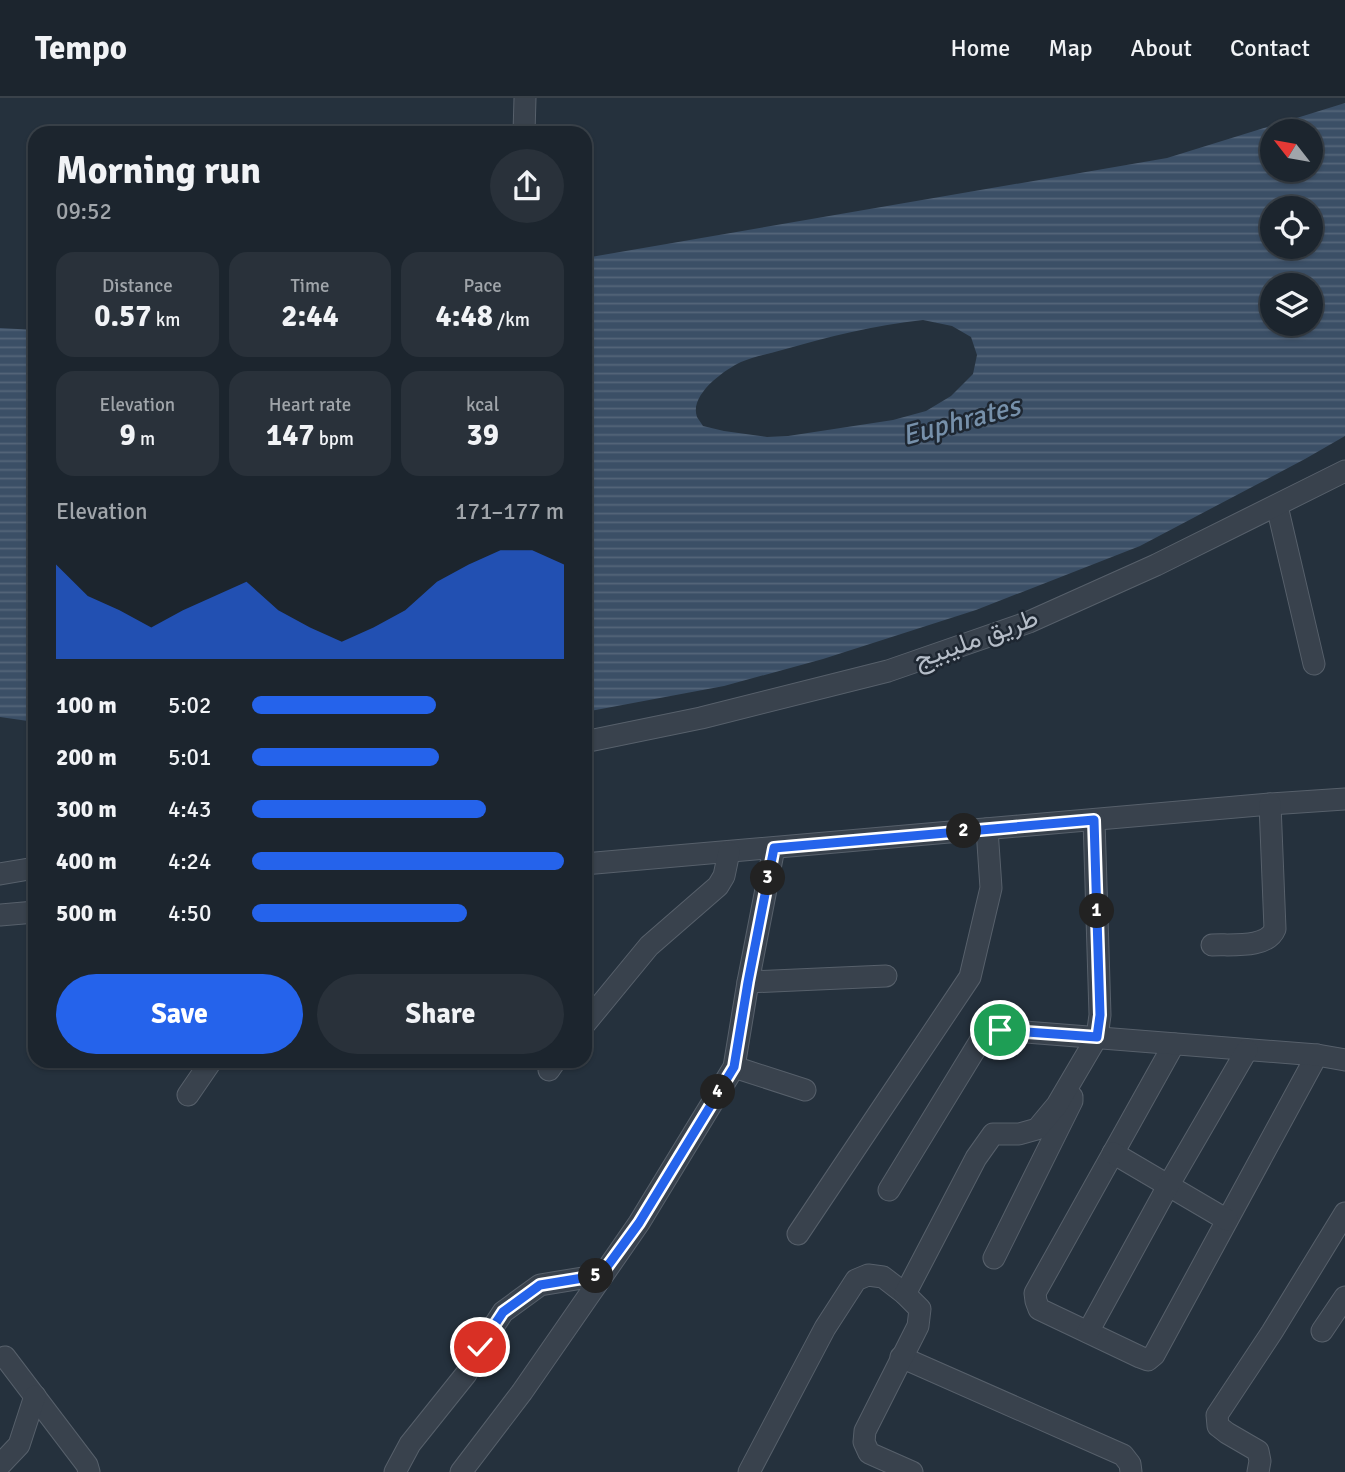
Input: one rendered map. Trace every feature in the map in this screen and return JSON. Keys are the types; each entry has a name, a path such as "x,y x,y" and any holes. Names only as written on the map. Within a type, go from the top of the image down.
{"street":[{"path":"524,126 525,98"},
{"name":"طريق مليبيج","path":"592,740 701,718 888,671 1029,622 1156,565 1345,471"},
{"path":"1277,506 1314,664"},
{"path":"592,863 1345,799"},
{"path":"1212,945 1261,943 1272,937 1275,929 1270,804"},
{"path":"905,1294 976,1158 993,1134 1037,1129 1057,1105 1097,1037 1100,1015 1094,820"},
{"path":"798,1234 970,977 991,888 987,829"},
{"path":"461,1472 522,1392 639,1223 734,1067 774,848"},
{"path":"592,1014 649,946 718,887 724,876 729,852"},
{"path":"0,874 28,869"},
{"path":"0,915 28,913"},
{"path":"748,982 886,976"},
{"path":"890,1190 985,1033 1000,1030 1097,1037 1317,1055 1345,1060"},
{"path":"1174,1044 1035,1293 1035,1301 1040,1309 1148,1360 1154,1356 1317,1055"},
{"path":"1088,1332 1247,1050"},
{"path":"734,1067 806,1090"},
{"path":"188,1095 207,1068"},
{"path":"994,1258 1072,1101 1074,1077"},
{"path":"1113,1153 1227,1220"},
{"path":"1258,1472 1258,1451 1218,1426 1217,1415 1345,1213"},
{"path":"395,1472 410,1444 466,1374 503,1312 540,1285 601,1275"},
{"path":"749,1472 825,1328 856,1280 868,1275 883,1277 920,1309 918,1326 865,1431 864,1442 869,1453 912,1472"},
{"path":"1322,1331 1345,1297"},
{"path":"2,1356 87,1465 89,1472"},
{"path":"901,1357 1124,1455 1130,1464 1131,1472"},
{"path":"0,1465 19,1445 35,1396"}],"water":[{"name":"Euphrates","path":"1345,103 1345,436 1140,546 976,610 823,659 724,686 592,711 592,257 1167,158 1260,129 1260,182 1323,182 1323,119 1293,119","holes":["923,320 952,326 971,337 977,355 973,374 951,396 926,411 893,420 767,437 703,426 697,417 698,400 703,392 717,377 741,362 869,328"]},
{"path":"0,328 28,330 28,721 0,717"}],"route":[{"path":"480,1347 503,1312 540,1285 601,1275 639,1223 734,1067 774,848 1094,820 1100,1015 1097,1037 1000,1030"}]}
